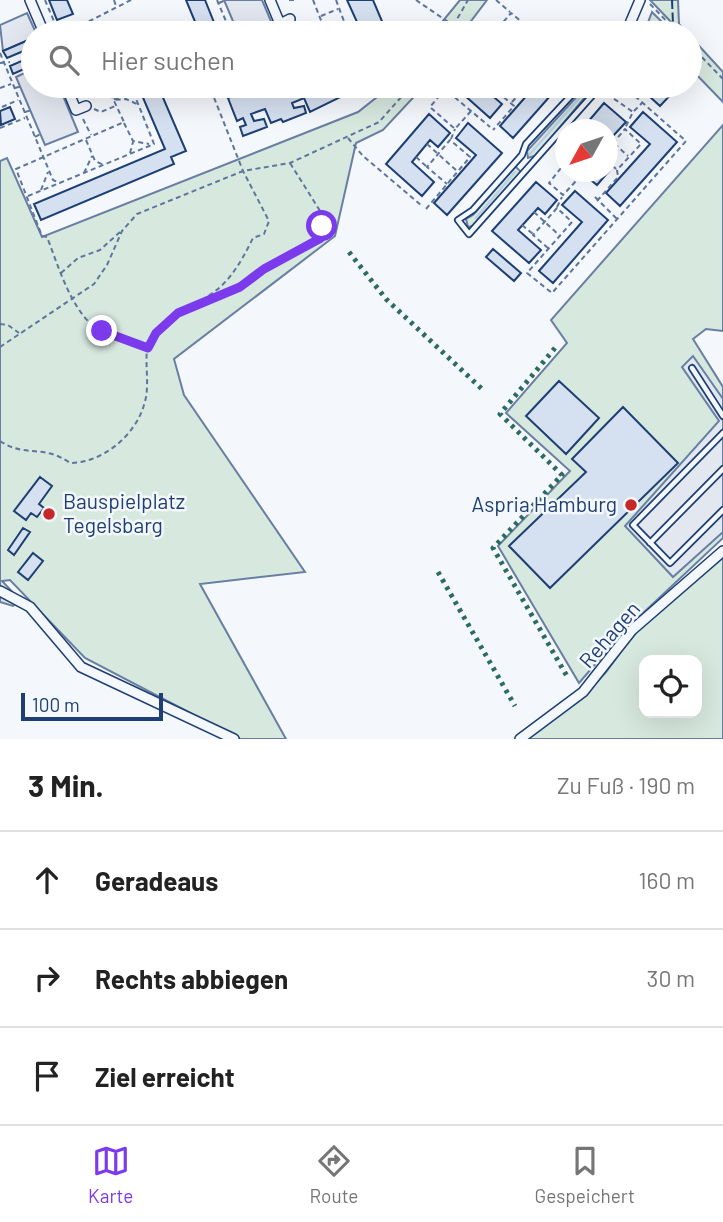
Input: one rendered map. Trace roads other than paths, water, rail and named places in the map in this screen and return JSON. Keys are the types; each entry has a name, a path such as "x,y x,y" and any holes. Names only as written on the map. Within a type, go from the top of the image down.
{"street":[{"path":"30,0 39,21"},
{"path":"270,0 280,21"},
{"path":"631,21 640,0"},
{"path":"286,21 290,19"},
{"path":"71,98 76,110 86,106"},
{"name":"Rehagen","path":"520,739 583,692 632,630 723,551"},
{"path":"0,590 30,607 75,662 88,671 234,739"}],"lane":[{"path":"569,98 526,144 522,155 473,210 458,220 460,226 469,234 587,98"},
{"path":"522,155 531,163"},
{"path":"692,368 723,416"},
{"path":"723,433 633,525 670,563 723,510"},
{"path":"650,543 723,469"}],"waterway":[{"path":"530,154 579,98"},
{"path":"476,218 515,172"}],"place":[{"name":"Aspria Hamburg","path":"631,505"},
{"name":"Bauspielplatz Tegelsbarg","path":"49,514"}]}
